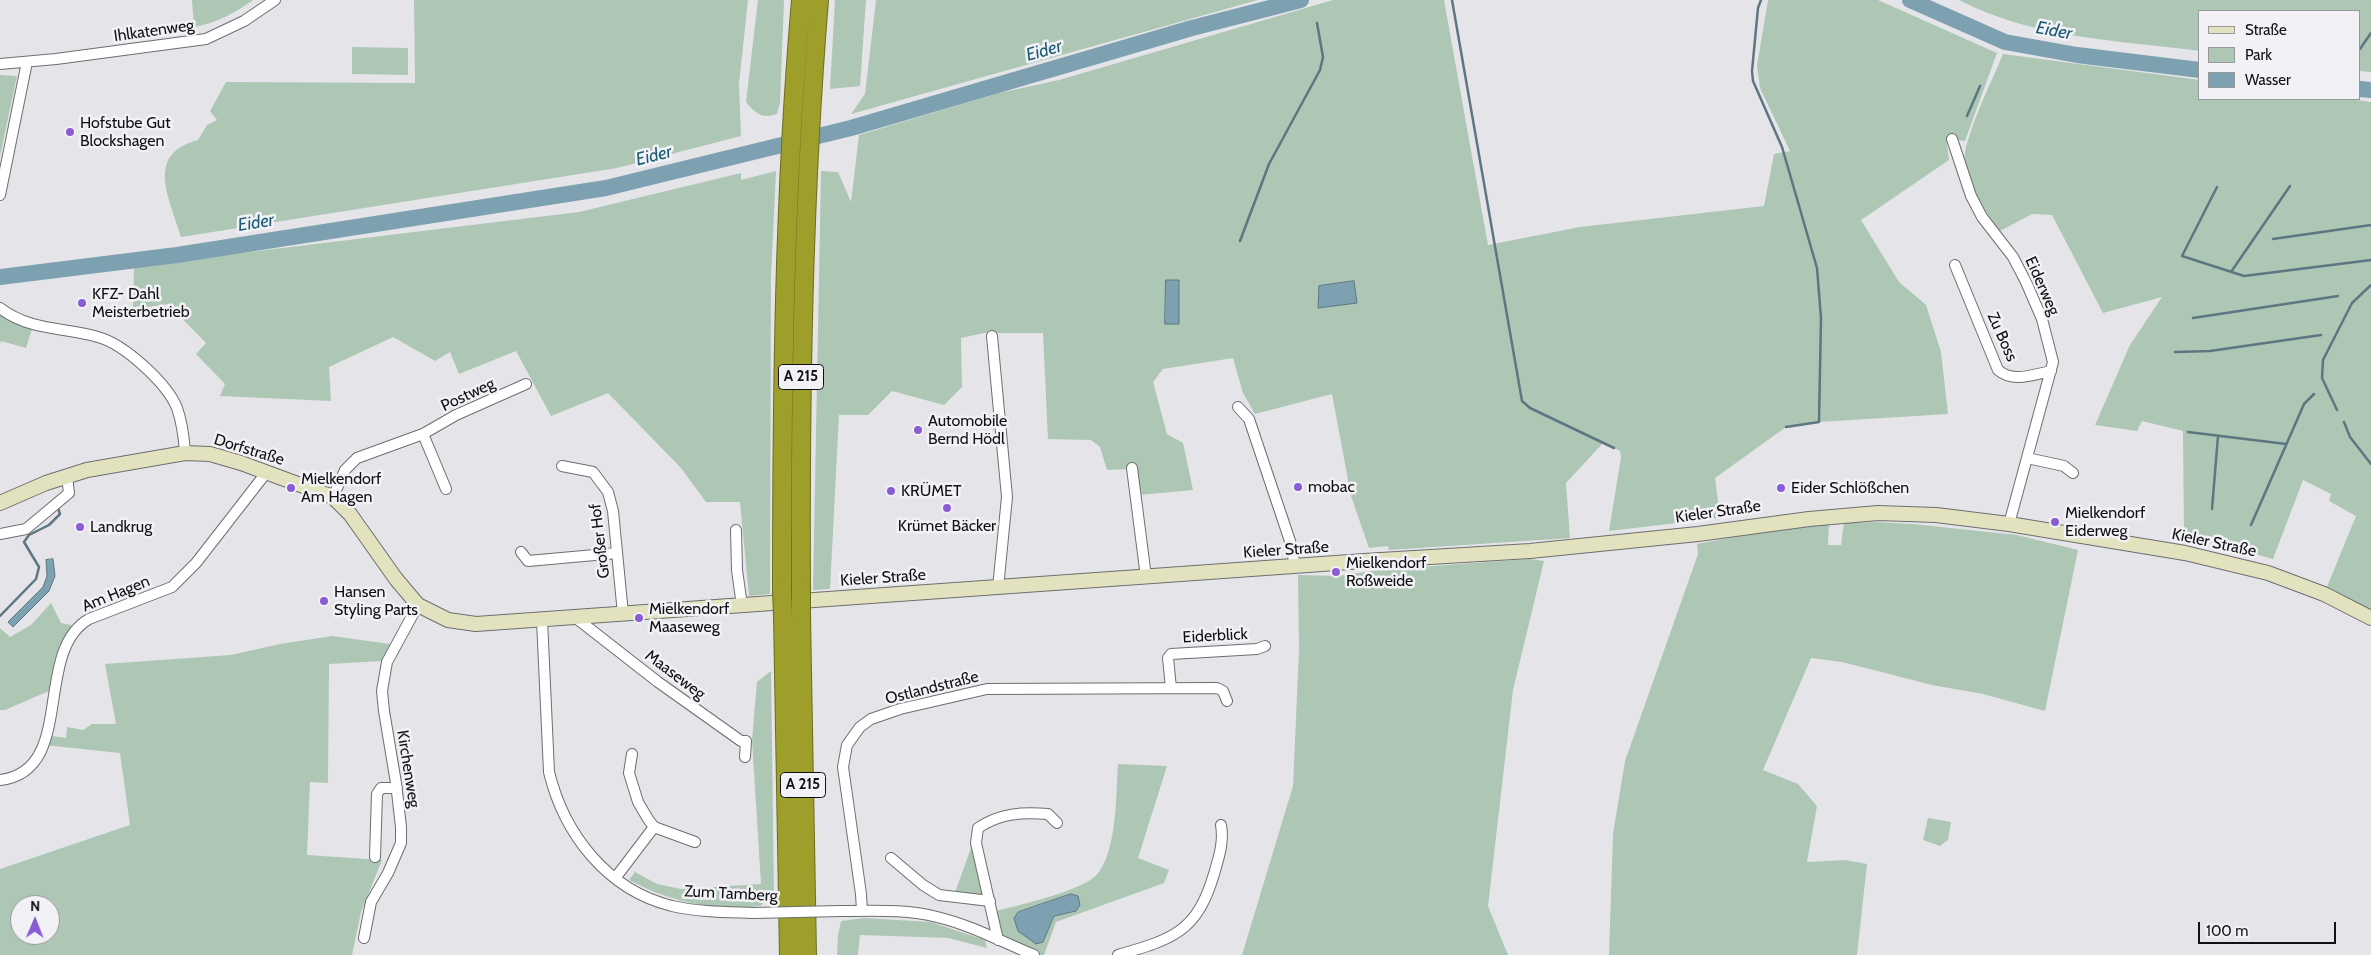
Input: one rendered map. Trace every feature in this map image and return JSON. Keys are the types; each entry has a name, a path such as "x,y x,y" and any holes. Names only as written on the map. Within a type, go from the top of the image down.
{"highway":[{"name":"A 215","path":"789,955 782,592 783,343 790,169 801,0"},
{"name":"A 215","path":"807,955 801,615 802,342 809,164 819,0"}],"street":[{"name":"Ihlkatenweg","path":"0,64 206,39 244,22 275,0"},
{"path":"0,195 27,62"},
{"name":"Eiderweg","path":"1952,139 1970,196 1982,217 2013,257 2042,319 2053,362 2009,524"},
{"name":"Zu Boss","path":"1955,265 1998,370 2006,377 2015,378 2050,371"},
{"path":"0,308 13,318 33,325 99,337 124,350 163,386 176,407 183,430 185,453"},
{"path":"992,336 1007,498 998,588"},
{"name":"Postweg","path":"333,498 345,470 357,458 423,434 456,415 526,384"},
{"path":"1238,407 1249,419 1293,550 1294,567"},
{"path":"423,434 446,489"},
{"name":"Dorfstraße","path":"0,503 46,483 85,470 185,453 210,454 241,463 333,498 350,514 396,579 418,605 448,620 476,624 619,614"},
{"path":"2028,458 2064,466 2073,474"},
{"name":"Großer Hof","path":"562,466 593,472 608,492 613,511 617,553 619,614"},
{"path":"1132,468 1146,577"},
{"name":"Am Hagen","path":"0,780 7,779 24,771 37,760 46,735 58,669 66,642 78,626 89,619 172,587 196,563 266,473"},
{"path":"0,534 26,529 69,493 67,476"},
{"name":"Kieler Straße","path":"619,614 1530,551 1698,534 1854,514 1936,515 2009,524 2185,553 2268,573 2324,594 2371,618"},
{"path":"736,530 737,570 742,606"},
{"path":"521,552 528,561 617,553"},
{"name":"Kirchenweg","path":"364,938 371,902 388,873 401,843 397,788 382,691 387,662 418,605"},
{"name":"Maaseweg","path":"576,618 658,682 741,741 746,741 746,757"},
{"name":"Zum Tamberg","path":"542,620 546,743 549,772 554,794 576,838 596,862 616,878 641,894 671,906 702,911 752,913 906,912 937,917 1034,955"},
{"name":"Eiderblick","path":"1171,688 1168,658 1171,654 1257,649 1265,646"},
{"name":"Ostlandstraße","path":"862,911 862,894 843,767 847,745 860,727 871,719 900,709 987,689 1217,688 1223,691 1227,701"},
{"path":"632,754 629,773 638,802 654,827 695,842"},
{"path":"375,857 377,794 381,788 397,788"},
{"path":"998,940 976,843 978,828 1000,817 1023,813 1048,814 1057,823"},
{"path":"1118,955 1175,934 1190,923 1202,908 1221,849 1222,836 1220,825"},
{"path":"616,878 654,827"},
{"path":"891,858 923,885 939,895 990,901"}],"green space":[{"path":"192,0 253,0 225,17 194,27"},
{"path":"414,0 748,0 739,84 741,136 617,168 181,237 167,193 166,167 171,156 181,147 198,140 207,125 217,120 210,111 226,82 415,83"},
{"path":"758,0 784,0 780,103 777,114 767,116 763,116 753,110 746,102"},
{"path":"835,0 866,0 860,86 830,89"},
{"path":"876,0 1258,0 851,114 865,94"},
{"path":"1333,0 1444,0 1488,245 1580,227 1764,206 1774,154 1790,151 1760,88 1757,66 1768,0 1878,0 1997,53 1965,141 1946,138 1949,160 1861,220 1899,282 1926,305 1941,352 1948,414 1819,422 1786,427 1715,478 1720,518 1609,531 1621,457 1620,451 1603,443 1566,483 1570,538 1389,550 1388,546 1369,548 1351,496 1332,394 1255,414 1243,393 1233,358 1163,369 1153,382 1167,434 1183,443 1193,490 1139,495 1130,469 1107,470 1100,447 1091,440 1048,439 1043,333 984,333 961,338 962,387 944,405 892,391 868,415 839,415 830,589 813,590 821,171 838,172 851,202 859,135 999,93 1059,80","holes":["1179,280 1179,324 1166,324 1166,281"]},
{"path":"1959,0 2371,0 2371,72 2361,71 2361,10 2198,10 2198,51 2077,36 2017,23"},
{"path":"352,47 408,48 408,75 352,74"},
{"path":"2003,54 2198,80 2198,100 2356,100 2371,102 2371,618 2324,594 2356,516 2329,501 2331,494 2303,480 2273,559 2219,544 2184,538 2183,431 2142,421 2137,431 2095,425 2130,345 2162,297 2103,313 2052,215 2032,214 2000,231 1975,193 1965,167 1967,144 1985,94"},
{"path":"0,75 17,76 0,156"},
{"path":"776,171 771,276 770,594 749,596 740,502 706,502 681,468 608,393 551,416 516,351 459,374 450,352 435,361 393,337 329,367 331,401 220,396 225,384 196,354 206,343 168,304 135,309 133,307 134,266 579,212 741,173 741,180"},
{"path":"0,312 11,320 32,329 26,348 1,341 0,344"},
{"path":"1876,522 2017,535 2078,550 2045,711 1983,694 1932,685 1842,662 1811,658 1763,770 1798,784 1817,806 1807,862 1845,860 1867,864 1857,955 1609,955 1613,834 1625,761 1698,554 1697,544 1756,533 1829,524 1828,545 1841,545 1844,523"},
{"path":"1530,559 1544,561 1513,690 1488,906 1508,955 1242,955 1293,786 1299,650 1298,575 1338,576 1377,570"},
{"path":"51,603 61,623 72,625 60,645 49,691 5,710 0,710 0,628 10,637 31,625"},
{"path":"332,636 390,644 382,661 329,664 328,783 310,782 307,855 382,860 361,912 352,955 0,955 0,869 130,825 120,753 44,745 46,735 66,738 67,727 83,730 92,724 116,724 105,664 231,655 280,644"},
{"path":"771,671 774,894 760,906 709,906 660,894 629,880 635,872 657,884 681,889 761,884 752,740 757,682"},
{"path":"1118,764 1167,766 1138,858 1169,870 1164,883 1056,922 1044,955 1034,955 998,940 993,912 1066,891 1092,879 1099,872 1105,861 1112,835","holes":["1071,894 1076,911 1054,916 1043,942 1014,918 1018,911"]},
{"path":"1928,818 1951,822 1948,840 1940,846 1923,840"},
{"path":"976,834 990,901 953,898"},
{"path":"864,918 931,922 985,940 987,948 948,938 860,935 858,955 837,955 841,921"}],"water":[{"path":"1166,280 1179,280 1179,324 1165,324"},
{"path":"1354,281 1357,303 1318,308 1319,286"},
{"path":"53,559 55,576 49,591 13,627 8,622 43,587 47,576 46,560"},
{"path":"1071,894 1078,896 1080,905 1076,911 1054,916 1043,942 1036,944 1018,931 1014,918 1018,912"}],"waterway":[{"name":"Eider","path":"0,277 177,255 606,188 851,128 1192,28 1301,0"},
{"path":"1452,0 1522,401 1530,408 1614,448"},
{"path":"1761,0 1758,8 1752,71 1753,81 1782,147 1817,268 1821,318 1819,422 1786,427"},
{"name":"Eider","path":"1910,0 2005,42 2077,55 2198,70"},
{"path":"1240,241 1269,164 1320,70 1323,57 1317,23"},
{"path":"2361,48 2371,33"},
{"path":"1967,116 1980,86"},
{"name":"Eider","path":"2361,89 2371,90"},
{"path":"2231,272 2290,186"},
{"path":"2217,187 2182,256 2244,276 2371,260"},
{"path":"2273,239 2371,225"},
{"path":"2337,410 2322,378 2323,360 2352,303 2371,285"},
{"path":"2193,318 2338,296"},
{"path":"2175,352 2210,351 2321,335"},
{"path":"2251,525 2304,404 2314,394"},
{"path":"2344,422 2350,437 2371,464"},
{"path":"2188,432 2286,444"},
{"path":"2212,509 2218,436"},
{"path":"0,616 36,579 39,567 24,542 29,535 49,525 60,514 58,508"}],"place":[{"name":"Hofstube Gut Blockshagen","path":"70,132"},
{"name":"KFZ- Dahl Meisterbetrieb","path":"82,303"},
{"name":"Automobile Bernd Hödl","path":"918,430"},
{"name":"mobac","path":"1298,487"},
{"name":"Mielkendorf Am Hagen","path":"291,488"},
{"name":"Eider Schlößchen","path":"1781,488"},
{"name":"KRÜMET","path":"891,491"},
{"name":"Krümet Bäcker","path":"947,508"},
{"name":"Mielkendorf Eiderweg","path":"2055,522"},
{"name":"Landkrug","path":"80,527"},
{"name":"Mielkendorf Roßweide","path":"1336,572"},
{"name":"Hansen Styling Parts","path":"324,601"},
{"name":"Mielkendorf Maaseweg","path":"639,618"}]}
